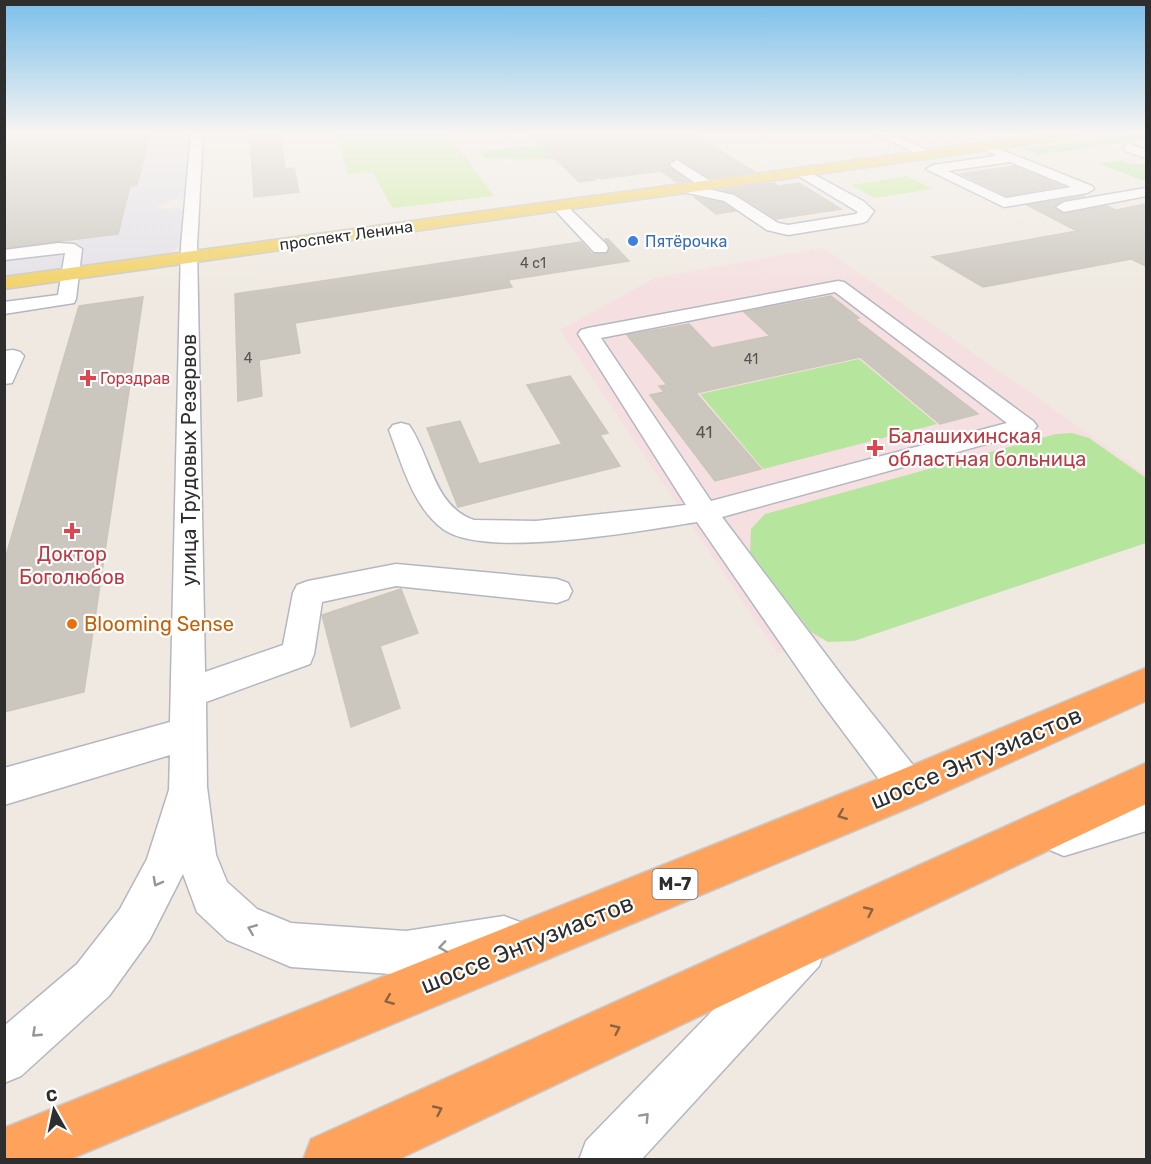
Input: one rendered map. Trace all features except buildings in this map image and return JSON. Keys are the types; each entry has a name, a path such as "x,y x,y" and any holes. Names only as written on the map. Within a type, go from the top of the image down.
{"highway":[{"name":"шоссе Энтузиастов","path":"4,1157 908,788 1146,684"},
{"path":"332,1160 1146,783"}],"main road":[{"name":"проспект Ленина","path":"4,283 689,187"},
{"path":"4,1137 201,1077"}],"street":[{"name":"улица Трудовых Резервов","path":"193,187 189,257 188,787 196,855 212,897 242,925 291,945 406,953 563,929"},
{"path":"684,188 729,198 773,227 788,230 861,218 866,211 829,187"},
{"path":"971,187 1004,203 1087,189 1083,187"},
{"path":"1013,217 1146,192"},
{"path":"559,206 600,248"},
{"path":"4,255 58,248 74,249 66,299 4,308"},
{"path":"402,430 422,482 437,509 457,526 480,533 611,525 704,512 1025,426 838,286 588,334 704,512 832,691 908,788"},
{"path":"4,357 14,356 4,378"},
{"path":"189,693 298,654 308,593 396,575 557,591"},
{"path":"4,787 189,734"},
{"name":"улица Трудовых Резервов","path":"4,1059 93,980 135,924 165,867 188,787"},
{"path":"983,858 1146,812"},
{"path":"605,1160 819,934"}],"shaded area":[{"path":"4,187 186,187 185,196 159,205 158,209 177,208 184,211 182,242 176,250 160,257 5,279"},
{"name":"Балашихинская областная больница","path":"823,248 1146,474 1146,531 778,654 560,330 655,278"}],"green space":[{"path":"381,187 488,187 494,196 393,208"},
{"path":"855,187 932,189 875,198"},
{"path":"859,359 937,424 763,469 700,394"},
{"path":"1072,433 1089,438 1146,478 1146,543 854,641 828,642 811,632 750,552 751,529 765,514 1056,434"}],"place":[{"name":"Пятёрочка","path":"633,241"},
{"name":"Горздрав","path":"88,378"},
{"name":"Балашихинская областная больница","path":"875,448"},
{"name":"Доктор Боголюбов","path":"72,531"},
{"name":"Blooming Sense","path":"72,624"}]}
